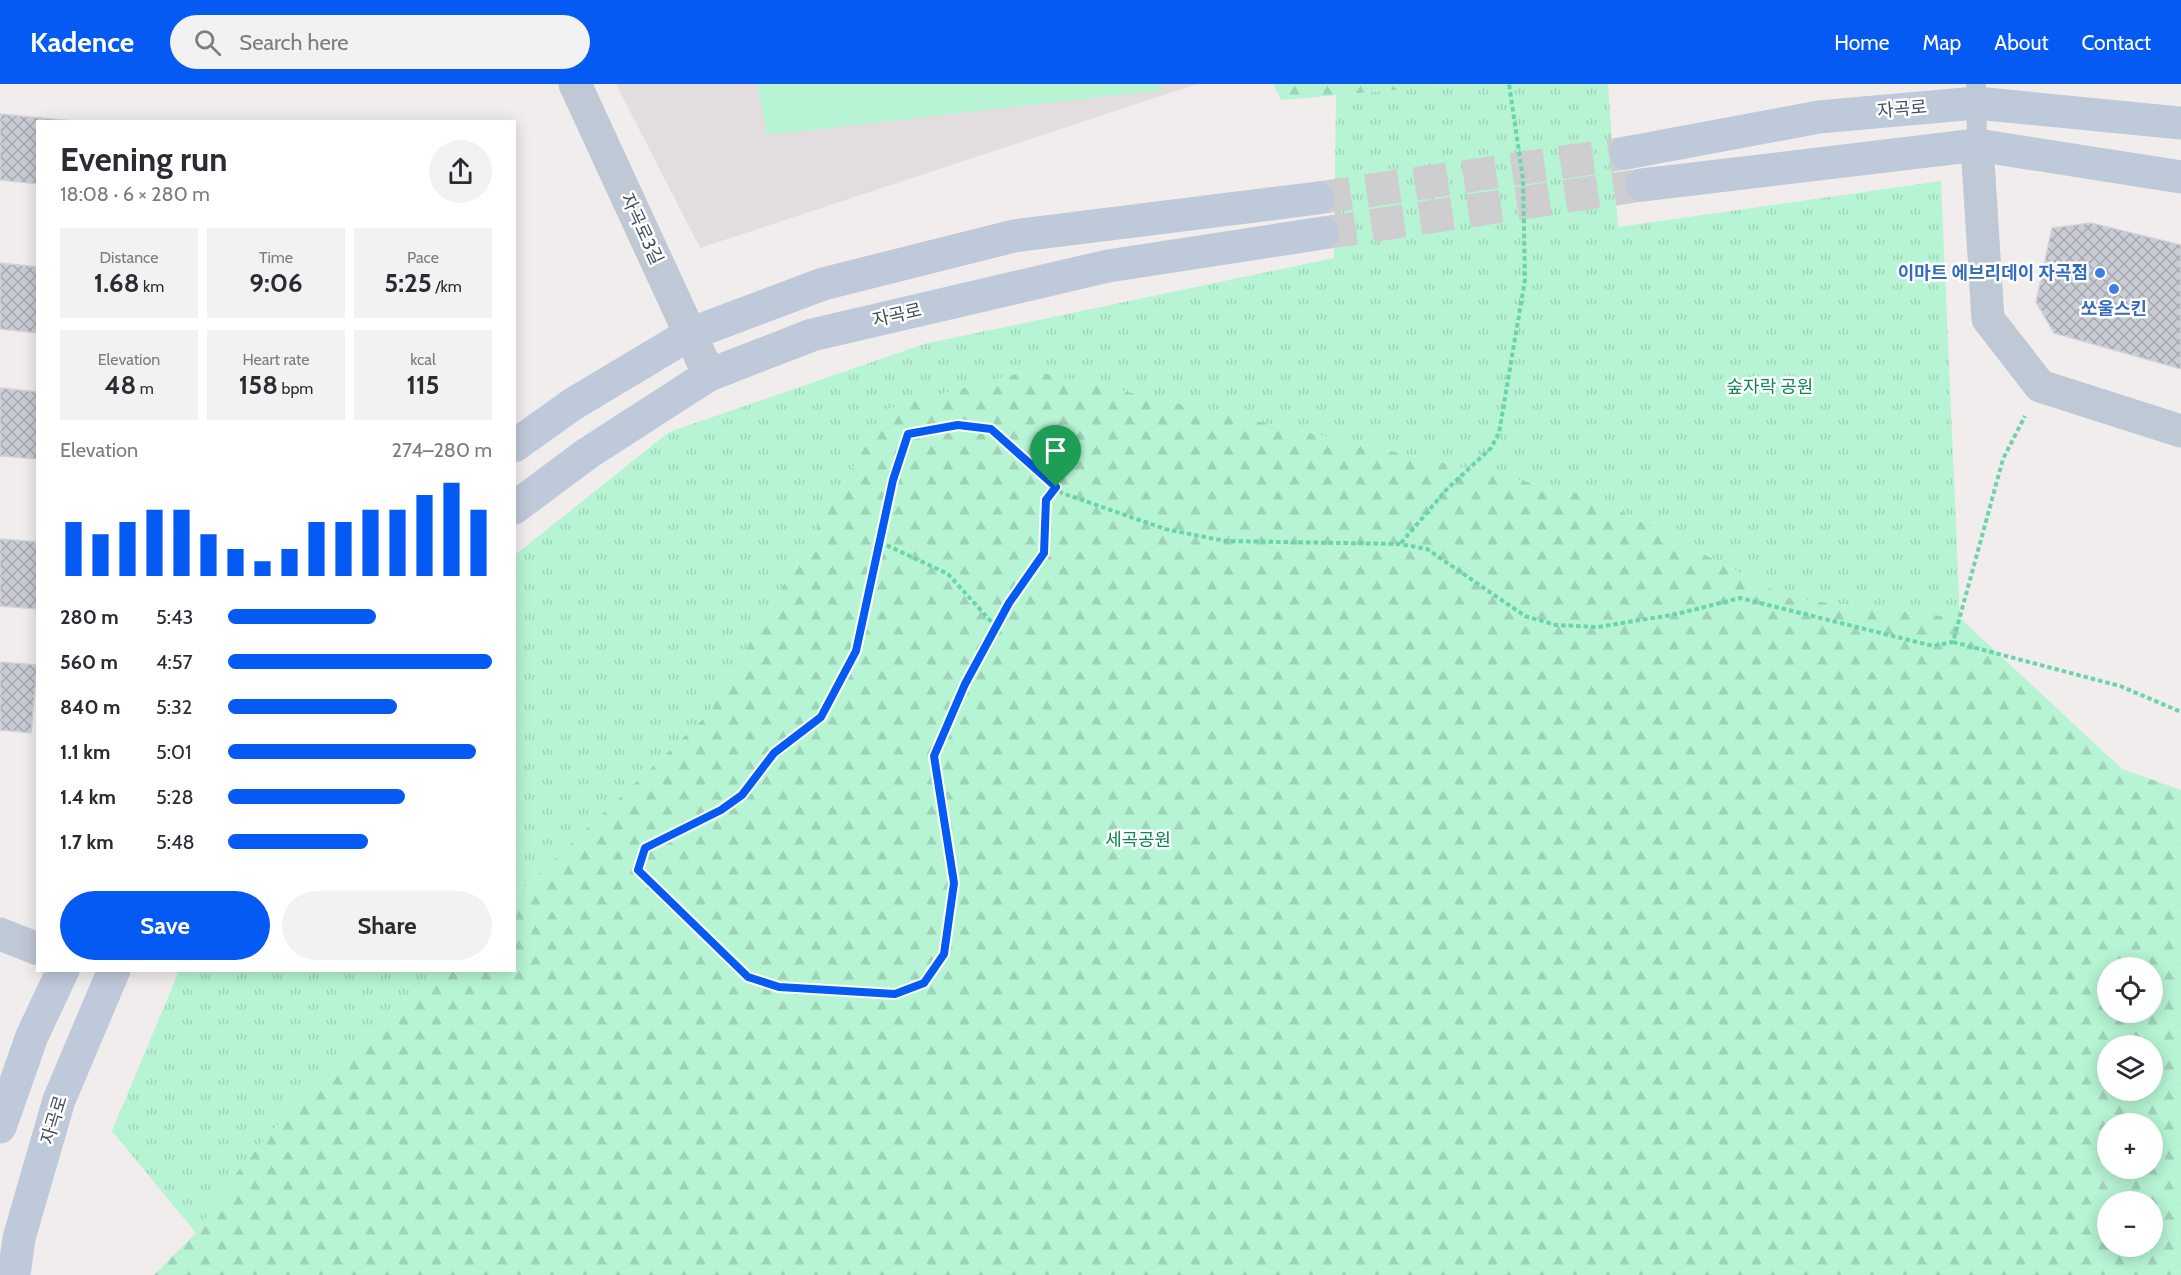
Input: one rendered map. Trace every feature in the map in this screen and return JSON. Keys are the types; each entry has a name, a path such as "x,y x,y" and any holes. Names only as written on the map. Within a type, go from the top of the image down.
{"main road":[{"name":"자곡로","path":"1626,153 1819,117 1976,93 2181,123"},
{"path":"1642,185 1977,145 2181,177"},
{"path":"516,445 573,404 690,334 823,284 1014,236 1318,198"},
{"name":"자곡로","path":"516,507 588,453 709,375 812,335 1108,267 1323,233"},
{"path":"0,1127 32,1036 62,972"},
{"name":"자곡로","path":"14,1275 19,1238 59,1100 104,973"}],"street":[{"name":"자곡로3길","path":"575,84 709,375"},
{"path":"1977,145 1988,319 2040,386 2181,431"},
{"path":"0,934 36,948"}],"lane":[{"path":"1976,93 1977,145"}],"path":[{"path":"1400,544 1448,489 1491,447 1499,433 1525,280 1523,179 1509,84"},
{"path":"1953,642 2003,459 2040,386"},
{"path":"1056,487 1046,500 1044,553 996,627 965,684 934,756 954,883 944,954 924,983 895,994 779,987 748,977 638,870 645,848 721,810 742,795 774,753 821,717 856,651 893,480 908,434 958,425 991,429 1056,487 1062,493 1165,530 1225,541 1400,544 1427,549 1526,616 1556,625 1598,627 1677,614 1740,598 1933,646 1953,642 2120,686 2181,712"},
{"path":"879,542 948,574 996,627"}],"shaded area":[{"path":"616,84 1197,84 700,248"}],"green space":[{"path":"758,84 1161,84 1162,90 767,135"},
{"path":"1273,84 1464,84 1281,100"},
{"name":"숲자락 공원","path":"1464,84 1608,84 1618,227 1941,181 1960,618 1789,598 1591,496 1030,370 887,409 707,715 516,895 516,554 669,432 924,344 1334,258 1336,95"},
{"name":"세곡공원","path":"1030,370 1591,496 1789,598 1960,618 2122,769 2181,790 2181,1275 154,1275 196,1233 237,1172 304,1094 434,972 516,972 516,895 707,715 887,409"},
{"path":"179,972 434,972 304,1094 237,1172 196,1233 112,1131"}],"building":[{"path":"0,114 62,120 36,120 36,184 0,180"},
{"path":"2091,223 2181,245 2181,369 2054,333 2036,302 2052,228"},
{"path":"0,263 36,267 36,333 0,329"},
{"path":"0,388 36,392 36,459 0,456"},
{"path":"0,539 36,542 36,609 0,606"},
{"path":"0,662 36,665 31,733 0,730"}],"tunnel":[{"path":"1318,198 1626,153"},
{"path":"1323,233 1642,185"}],"place":[{"name":"이마트 에브리데이 자곡점","path":"2100,273"},
{"name":"쏘울스킨","path":"2114,289"}],"route":[{"path":"958,425 991,429 1056,487 1046,500 1044,553 1009,603 965,684 934,756 954,883 944,954 924,983 895,994 779,987 748,977 638,870 645,848 721,810 742,795 774,753 821,717 856,651 893,480 908,434 958,425"}]}
